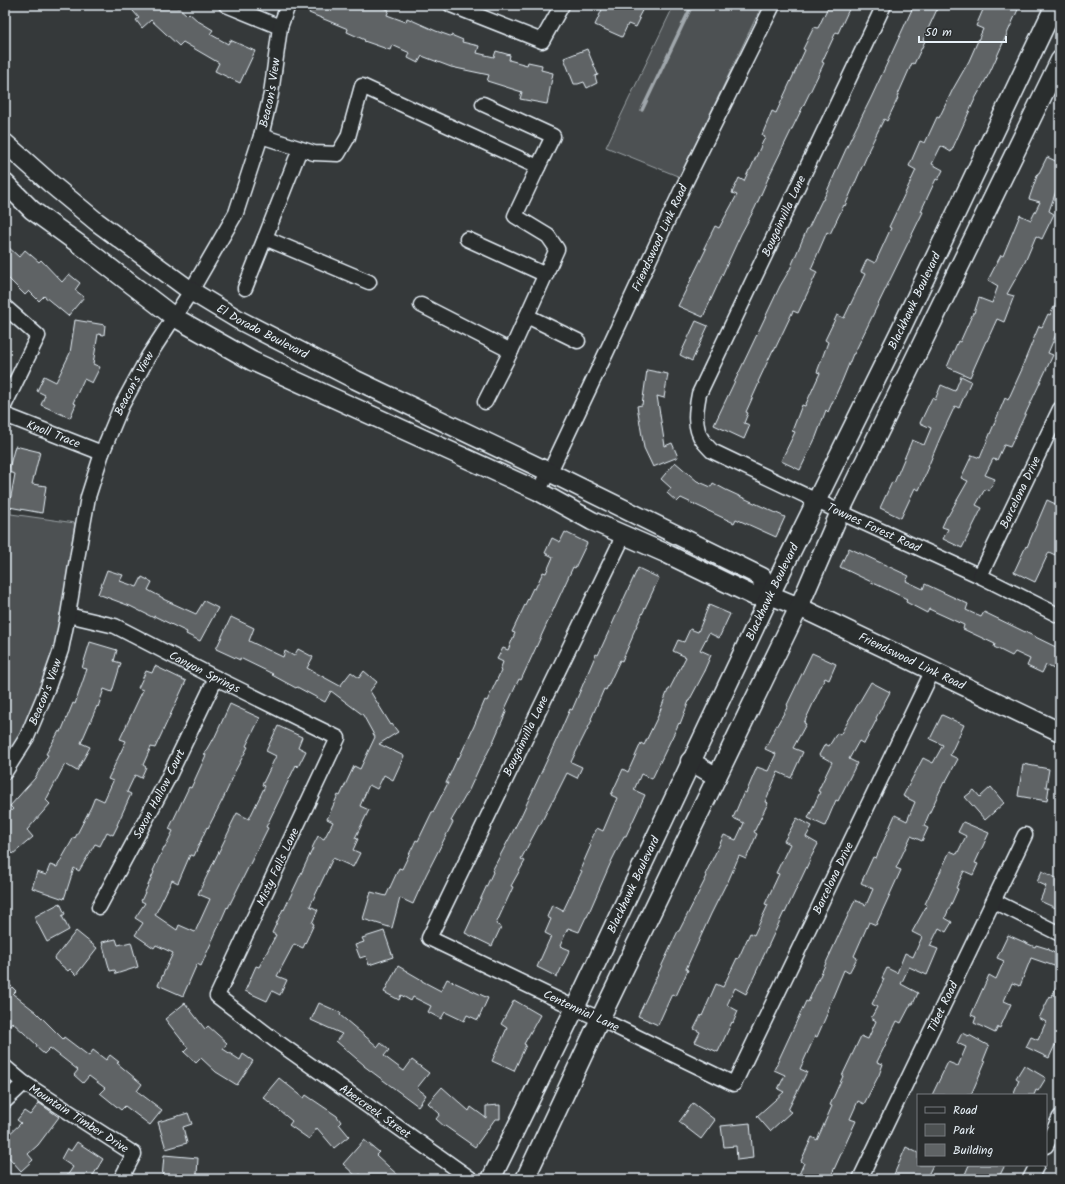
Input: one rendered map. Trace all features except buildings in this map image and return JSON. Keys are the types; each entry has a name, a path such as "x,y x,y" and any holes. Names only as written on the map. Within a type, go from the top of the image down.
{"main road":[{"name":"Blackhawk Boulevard","path":"491,1179 575,1008 766,593 816,501 899,333 1055,5"},
{"path":"525,1179 600,1019 799,607 840,512 1059,63 1031,54"},
{"name":"El Dorado Boulevard","path":"5,143 97,222 190,291 252,327 356,380 549,472"},
{"path":"5,182 32,210 174,317 252,361 538,491"},
{"path":"965,194 988,208"},
{"path":"899,333 922,346"},
{"path":"549,472 762,576 766,593"},
{"name":"Friendswood Link Road","path":"538,491 592,521 665,553 754,596 766,593 799,607 1060,732"},
{"path":"690,761 717,777"}],"street":[{"path":"226,5 280,27"},
{"name":"Beacon's View","path":"5,772 27,737 48,687 61,650 88,497 102,453 120,407 148,357 190,291 236,212 261,136 271,94 280,27 288,5"},
{"path":"451,5 542,40 562,5"},
{"name":"Friendswood Link Road","path":"538,491 549,472 610,346 684,185 773,5"},
{"name":"Bougainvilla Lane","path":"698,429 696,411 699,394 884,5"},
{"path":"261,136 314,153 338,154 348,137 362,86 538,167"},
{"path":"483,104 553,136 515,216 548,236 558,249 511,352 485,402"},
{"path":"245,288 300,149"},
{"path":"265,238 369,282"},
{"path":"467,239 546,275"},
{"path":"420,305 511,352"},
{"path":"5,307 38,336 5,404"},
{"path":"527,316 578,341"},
{"name":"Barcelona Drive","path":"980,576 1060,409"},
{"name":"Knoll Trace","path":"5,415 102,453"},
{"name":"Townes Forest Road","path":"698,429 703,441 712,451 816,501 980,576 1060,616"},
{"name":"Bougainvilla Lane","path":"429,938 623,534"},
{"name":"Canyon Springs","path":"68,615 115,626 338,738"},
{"name":"Barcelona Drive","path":"734,1084 932,672"},
{"name":"Saxon Hallow Court","path":"98,907 166,782 216,678"},
{"name":"Misty Falls Lane","path":"217,996 338,738"},
{"name":"Tibet Road","path":"860,1179 1025,835"},
{"path":"994,901 1060,934"},
{"name":"Centennial Lane","path":"429,938 734,1084"},
{"name":"Abercreek Street","path":"217,996 278,1042 472,1179"},
{"name":"Mountain Timber Drive","path":"5,1068 24,1083 134,1154 121,1179"},
{"path":"5,1101 24,1083"},
{"path":"1047,1144 1060,1117"},
{"path":"1030,1179 1036,1166"}],"green space":[{"path":"674,5 762,5 680,177 606,147"},
{"path":"5,508 11,509 11,514 75,523 59,626 49,670 22,734 5,758"}],"waterway":[{"path":"642,110 692,5"}]}
